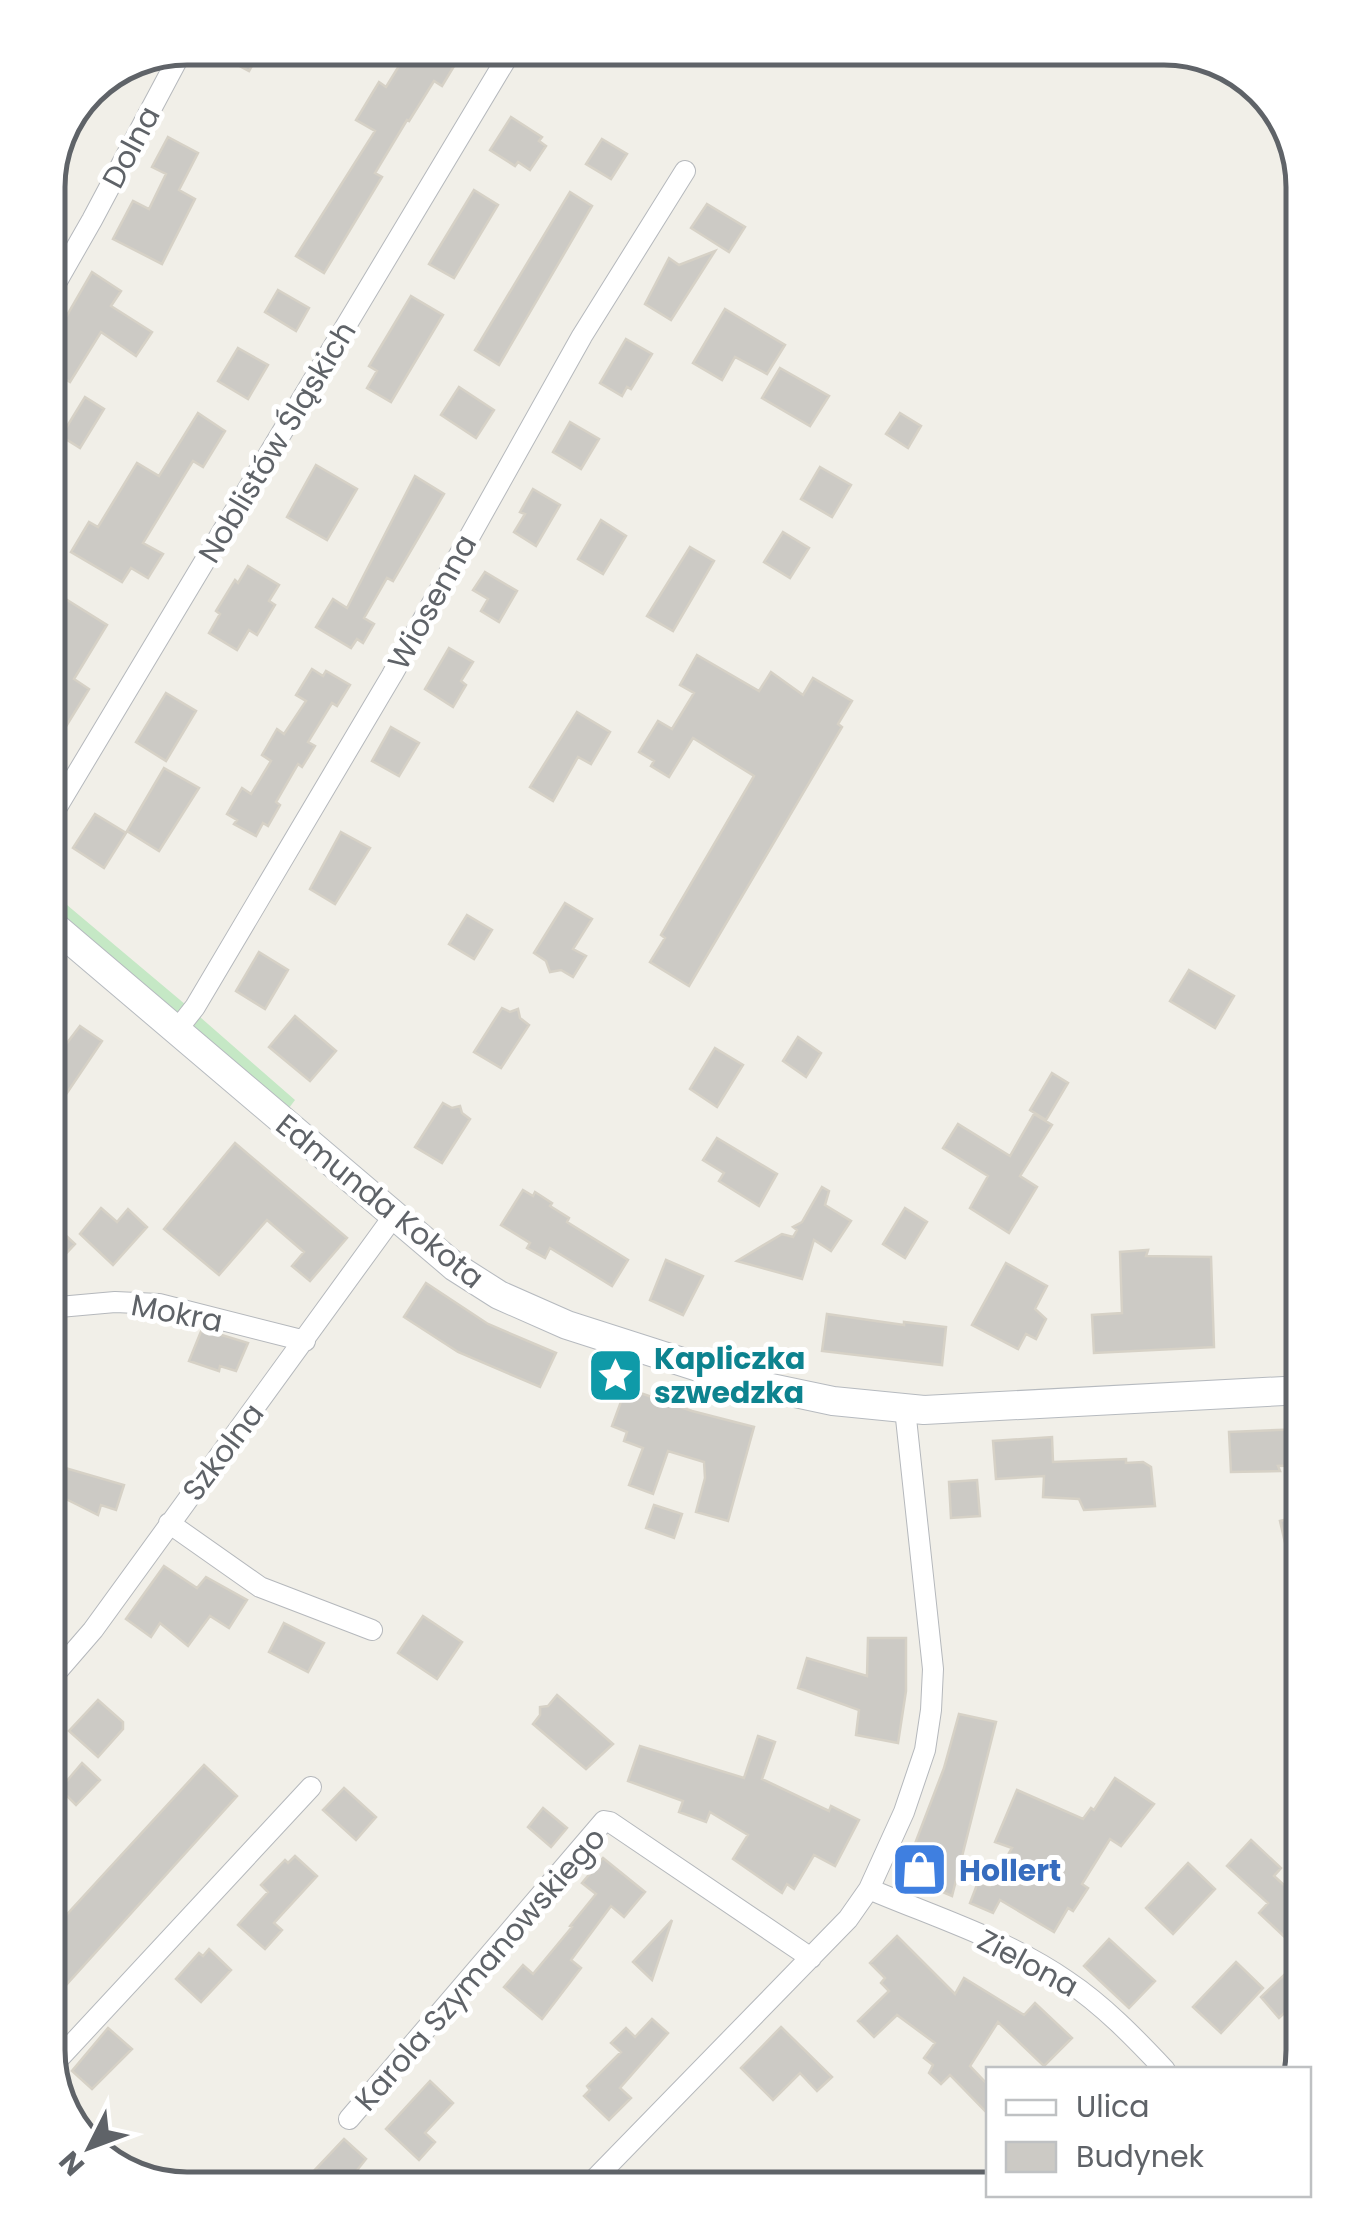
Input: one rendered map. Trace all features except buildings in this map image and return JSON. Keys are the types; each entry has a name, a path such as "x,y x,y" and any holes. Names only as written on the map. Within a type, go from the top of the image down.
{"street":[{"name":"Noblistów Śląskich","path":"65,794 503,65"},
{"name":"Dolna","path":"65,267 174,66"},
{"name":"Wiosenna","path":"176,1032 196,1006 392,675 582,336 685,171"},
{"name":"Edmunda Kokota","path":"65,936 393,1217 478,1282 566,1325 748,1383 833,1401 905,1409 1286,1391"},
{"name":"Szkolna","path":"65,1663 94,1630 393,1217"},
{"name":"Mokra","path":"65,1306 116,1302 159,1304 305,1341"},
{"path":"602,2172 848,1919 870,1889 904,1812 926,1750 933,1669 905,1409"},
{"path":"169,1523 260,1587 372,1630"},
{"path":"65,2052 311,1787"},
{"name":"Karola Szymanowskiego","path":"349,2120 604,1821 810,1958"},
{"name":"Zielona","path":"870,1889 1001,1945 1064,1978 1089,1996 1162,2067"}],"green space":[{"path":"65,903 186,1005 179,1015 65,917"},
{"path":"200,1017 295,1100 289,1108 193,1027"}],"place":[{"name":"Kapliczka szwedzka","path":"615,1375"},
{"name":"Hollert","path":"920,1870"}]}
